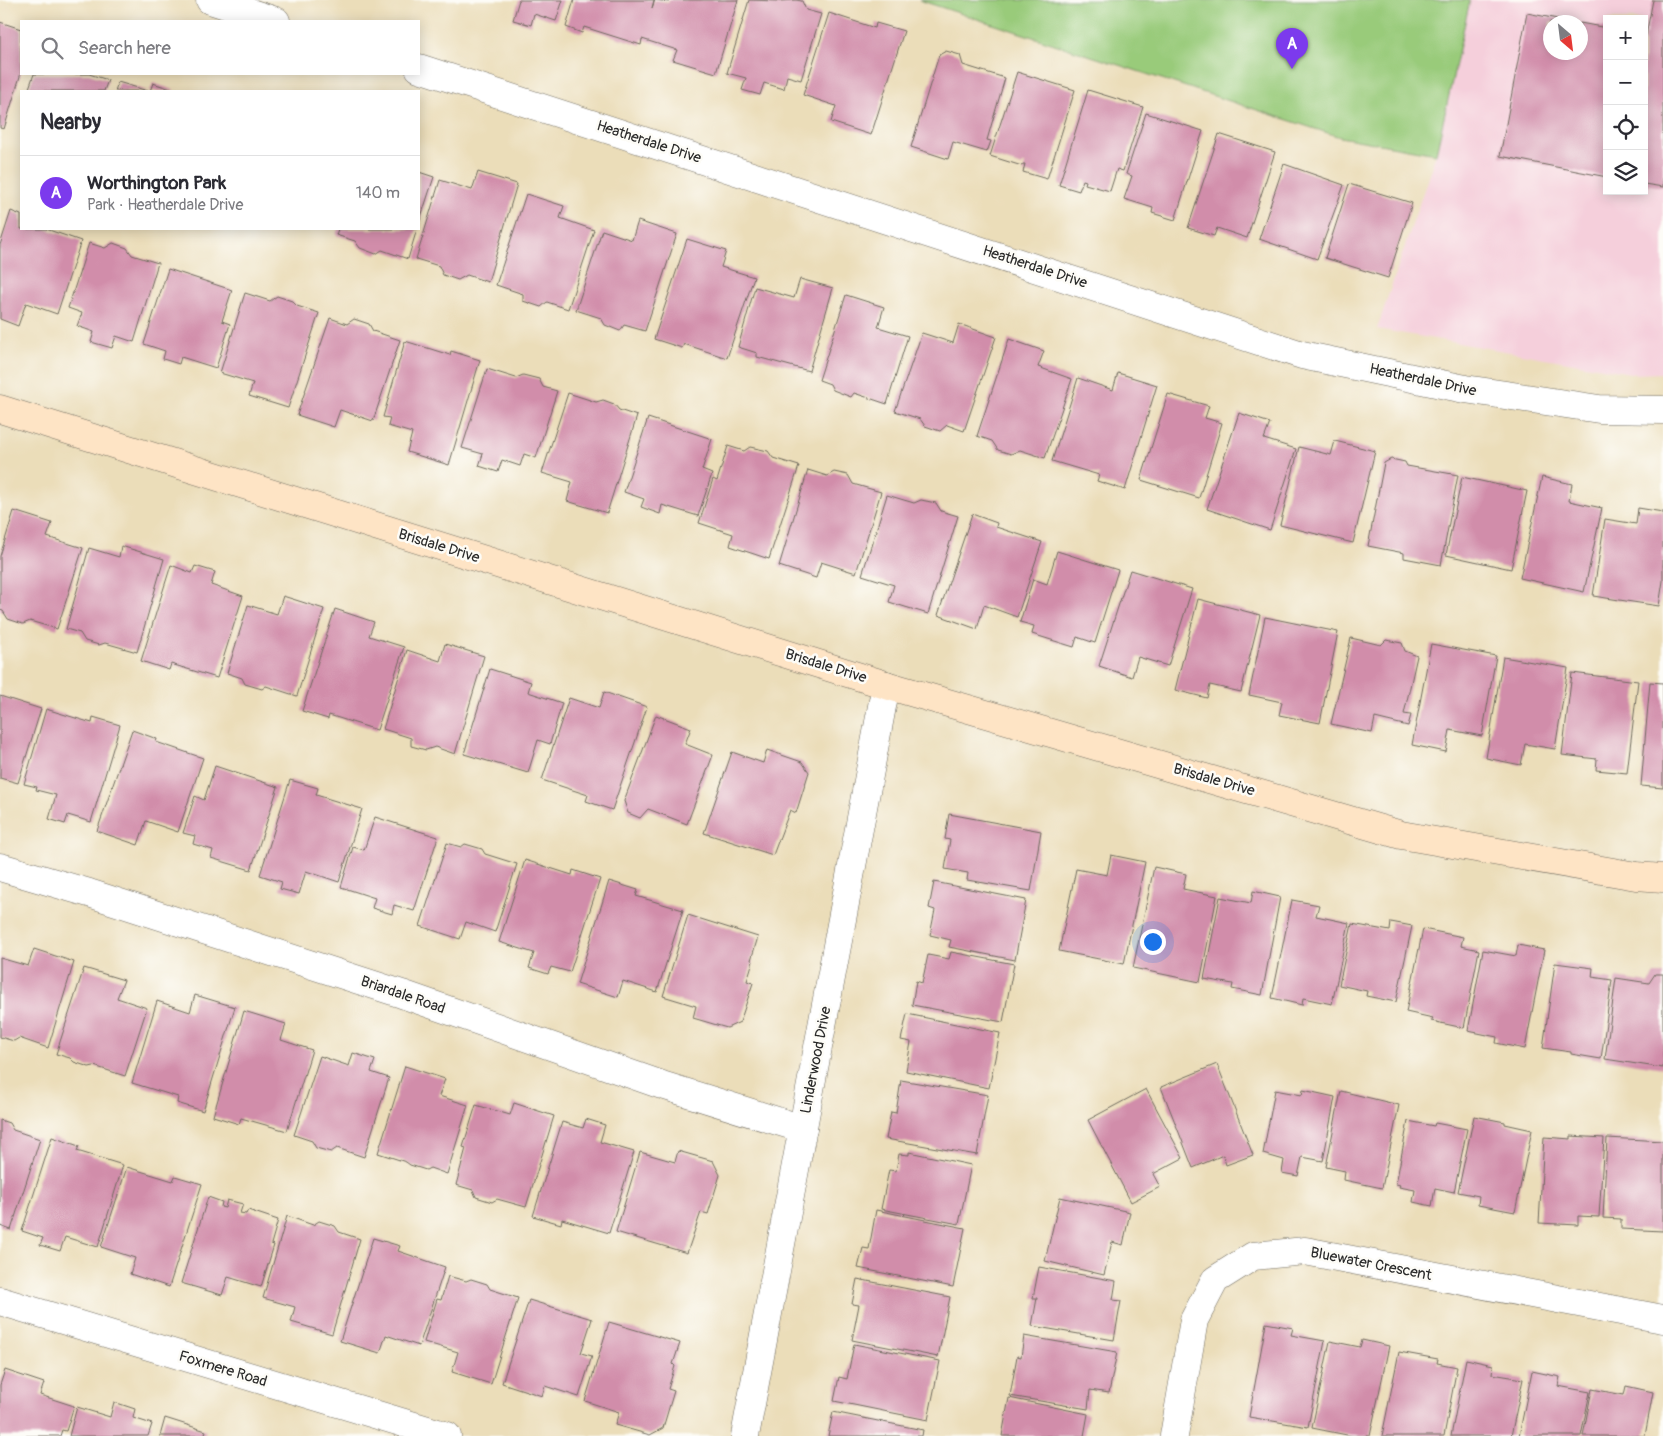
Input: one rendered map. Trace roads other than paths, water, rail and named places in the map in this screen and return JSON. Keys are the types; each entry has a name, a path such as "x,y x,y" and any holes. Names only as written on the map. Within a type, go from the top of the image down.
{"street":[{"path":"210,0 273,20"},
{"name":"Heatherdale Drive","path":"420,68 1302,355 1465,390 1599,408 1663,410"},
{"name":"Brisdale Drive","path":"0,409 886,685 1402,835 1636,876 1663,878"},
{"name":"Linderwood Drive","path":"745,1436 886,685"},
{"name":"Briardale Road","path":"0,867 89,893 393,991 662,1085 803,1129"},
{"name":"Bluewater Crescent","path":"1174,1436 1194,1320 1214,1280 1253,1256 1305,1251 1663,1319"},
{"name":"Foxmere Road","path":"0,1301 447,1436"}],"place":[{"name":"Worthington Park","path":"1292,69"}]}
